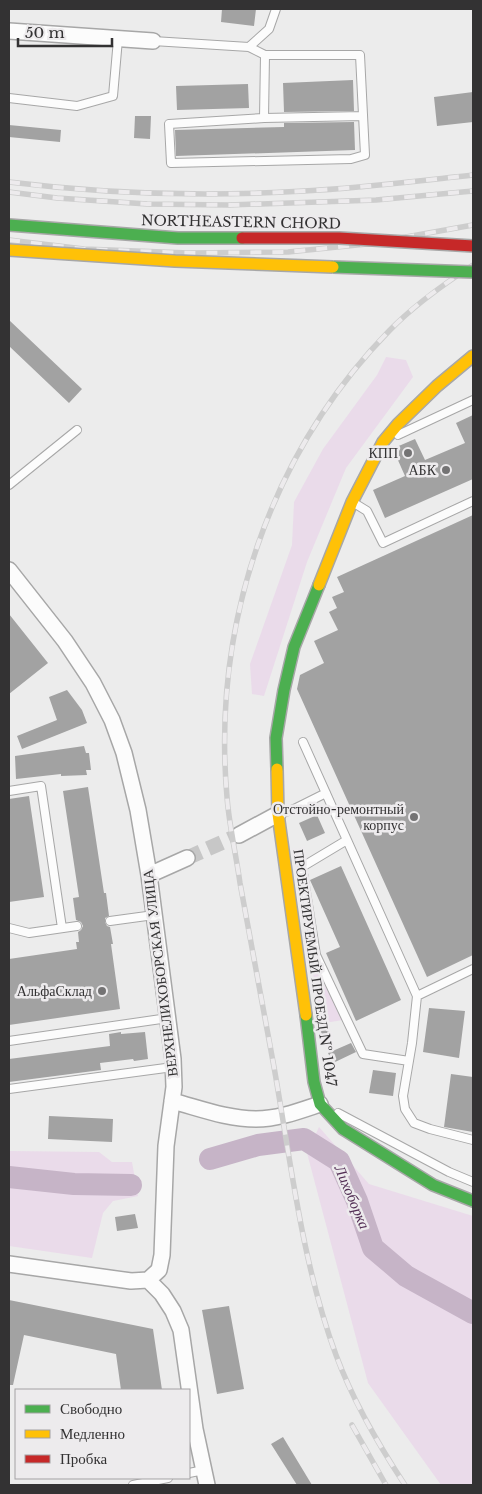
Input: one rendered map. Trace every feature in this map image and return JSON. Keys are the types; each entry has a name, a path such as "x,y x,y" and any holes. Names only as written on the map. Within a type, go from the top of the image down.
{"street":[{"path":"9,31 153,41"},
{"name":"NORTHEASTERN CHORD","path":"9,224 178,238 339,238 473,246"},
{"path":"9,250 176,261 473,272"},
{"name":"ПРОЕКТИРУЕМЫЙ ПРОЕЗД № 1047","path":"320,1104 314,1082 298,950 278,814 276,738 284,690 294,647 352,502 383,442 437,386 473,356"},
{"name":"ВЕРХНЕЛИХОБОРСКАЯ УЛИЦА","path":"9,570 65,641 93,683 112,720 124,753 138,810 168,1018 174,1087 166,1146 162,1255 159,1270 148,1280"},
{"path":"239,835 278,814"},
{"path":"148,875 187,858"},
{"path":"172,1101 224,1116 257,1119 290,1114 320,1104 343,1129 433,1185 473,1201"},
{"path":"9,1264 131,1281 148,1280 162,1294 181,1330 189,1389"},
{"path":"190,1394 195,1429 207,1485"}],"lane":[{"path":"249,47 269,29 276,9"},
{"path":"9,98 77,106 112,96 118,39"},
{"path":"153,41 249,47 265,55 360,56 364,116 365,154 351,159 171,163 170,124 264,118 364,116"},
{"path":"264,118 265,55"},
{"path":"383,442 473,400"},
{"path":"9,485 77,430"},
{"path":"352,502 367,511 383,543 473,501"},
{"path":"303,742 417,996 403,1096 405,1109 414,1123 473,1140"},
{"path":"9,791 41,786 62,928"},
{"path":"278,814 294,809 326,794"},
{"path":"347,840 302,867 316,955 363,1054 409,1061"},
{"path":"110,921 154,915"},
{"path":"9,928 29,933 77,926"},
{"path":"417,996 473,969"},
{"path":"9,1041 168,1018"},
{"path":"9,1089 173,1067"},
{"path":"320,1104 450,1172 473,1182"},
{"path":"190,1473 204,1470"},
{"path":"133,1485 163,1479"}],"shaded area":[{"path":"386,357 406,360 413,377 346,468 307,562 264,696 252,694 250,664 292,545 294,502 323,449 377,375"},
{"path":"312,962 343,1020 318,1024"},
{"path":"319,1127 369,1184 473,1216 473,1485 441,1485 368,1383 307,1153"},
{"path":"9,1151 99,1152 112,1162 132,1162 138,1196 113,1201 103,1213 92,1258 9,1246"}],"building":[{"path":"222,9 256,9 254,26 221,22"},
{"path":"353,80 354,111 284,112 283,83"},
{"path":"248,84 249,108 177,110 176,86"},
{"path":"473,92 473,122 437,126 434,97"},
{"path":"135,116 151,116 150,139 134,138"},
{"path":"354,122 355,150 176,156 175,130 284,127 284,123"},
{"path":"9,125 61,130 60,142 9,137"},
{"path":"9,320 82,389 69,403 9,346"},
{"name":"АБК","path":"473,415 473,479 385,518 373,490 405,476 393,449 415,439 425,460 465,443 456,423"},
{"name":"Отстойно-ремонтный корпус","path":"473,515 473,955 427,977 297,689 300,675 324,663 314,641 338,630 329,612 337,608 332,597 344,592 337,577"},
{"path":"9,614 48,663 9,694"},
{"path":"67,690 82,710 87,723 22,749 17,736 57,720 49,697"},
{"path":"84,746 86,753 89,753 91,770 86,770 87,775 61,776 61,774 16,779 15,756"},
{"path":"88,787 104,893 106,893 109,916 105,918 105,922 110,927 113,944 111,944 120,1009 9,1025 9,959 77,949 76,942 79,942 78,932 83,926 81,922 76,920 73,898 79,897 63,791"},
{"path":"29,796 44,897 9,902 9,799"},
{"path":"317,815 325,833 307,841 299,823"},
{"path":"341,866 401,1000 356,1021 326,953 340,947 310,880"},
{"path":"429,1008 465,1011 459,1058 423,1052"},
{"path":"328,1024 331,1044 322,1045 320,1025"},
{"path":"121,1032 121,1034 145,1032 148,1059 100,1063 101,1070 9,1082 9,1059 110,1046 109,1034"},
{"path":"351,1043 356,1052 333,1063 328,1053"},
{"path":"373,1070 396,1073 393,1096 369,1093"},
{"path":"451,1074 473,1077 473,1132 444,1127"},
{"path":"49,1116 113,1119 112,1142 48,1139"},
{"path":"135,1214 138,1228 117,1231 115,1217"},
{"path":"9,1300 153,1329 162,1389 121,1389 116,1354 24,1335 13,1385 9,1385"},
{"path":"229,1306 244,1389 217,1394 202,1310"},
{"path":"283,1437 312,1485 297,1485 271,1444"}],"waterway":[{"name":"Лихоборка","path":"210,1159 258,1145 304,1139 339,1161 357,1201 373,1248 406,1276 473,1313"},
{"name":"Лихоборка","path":"9,1177 74,1184 131,1185"}],"tunnel":[{"path":"187,858 239,835"}],"railway":[{"path":"9,182 119,192 230,194 346,188 473,175"},
{"path":"9,192 57,198 147,204 229,205 376,200 473,191"},
{"path":"9,240 84,249 189,253 288,252 367,244 473,225"},
{"path":"405,1485 376,1438 350,1389 336,1355 314,1285 299,1212 231,829 227,797 225,733 229,669 240,607 257,546 281,487 311,432 347,379 389,331 409,312 440,287 473,265"},
{"path":"352,1425 386,1485"}],"traffic: fast":[{"path":"9,225 178,238 242,238"},
{"path":"333,267 473,272"},
{"path":"277,769 276,738 284,690 294,647 319,585"},
{"path":"306,1015 314,1082 320,1104 343,1129 433,1185 473,1201"}],"traffic: slow":[{"path":"9,250 175,261 333,267"},
{"path":"319,585 352,502 383,442 398,424 437,386 473,356"},
{"path":"277,769 278,814 306,1015"}],"traffic: jam":[{"path":"242,238 339,238 473,246"}],"place":[{"name":"КПП","path":"408,453"},
{"name":"АБК","path":"446,470"},
{"name":"Отстойно-ремонтный корпус","path":"414,817"},
{"name":"АльфаСклад","path":"102,991"}]}
